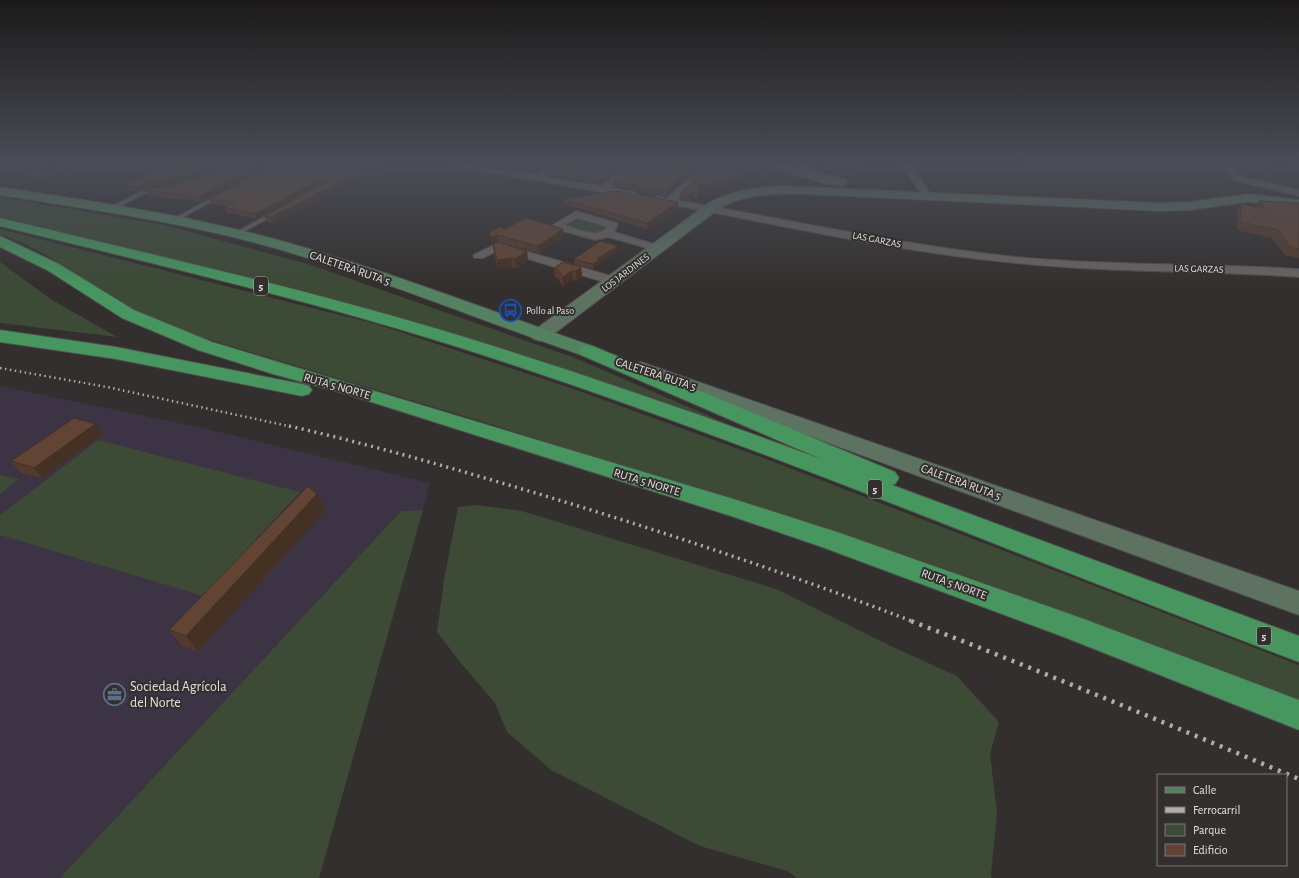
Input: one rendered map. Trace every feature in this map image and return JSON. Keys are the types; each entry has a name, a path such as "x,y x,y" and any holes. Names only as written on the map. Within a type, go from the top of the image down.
{"highway":[{"name":"5","path":"0,222 294,294 491,352 686,417 1299,649"},
{"name":"RUTA 5 NORTE","path":"0,241 44,262 117,307 154,326 228,354 353,390 740,510 887,559 1163,661 1299,715"},
{"path":"0,336 66,345 165,362 478,430"},
{"path":"588,351 1229,623"}],"main road":[{"name":"CALETERA RUTA 5","path":"85,205 174,220 236,234 332,261 540,335 699,388 1299,603"},
{"name":"LOS JARDINES","path":"540,335 717,205"},
{"name":"LOS JARDINES","path":"1120,205 1160,207 1197,205"}],"street":[{"name":"LAS GARZAS","path":"679,205 702,215 927,249 1017,260 1243,269 1299,273"},
{"path":"607,233 657,248"},
{"path":"479,256 498,246 614,281"}],"lane":[{"path":"110,209 118,205"},
{"path":"174,220 202,205"},
{"path":"236,234 278,211"}],"shaded area":[{"name":"Sociedad Agrícola del Norte","path":"0,386 198,427 430,483 423,510 401,511 60,878 0,878"}],"green space":[{"path":"0,205 47,205 164,225 308,264 575,358 758,437 182,262 0,217"},
{"path":"573,218 579,218 606,226 606,228 595,233 586,234 564,227 564,224"},
{"path":"0,229 376,324 571,388 769,460 1299,665 1299,702 1048,606 888,549 500,427 187,333 119,303 51,258 25,244 0,234"},
{"path":"0,262 52,300 117,337 0,323"},
{"path":"98,440 300,492 203,596 0,535 0,515"},
{"path":"0,475 19,479 0,494"},
{"path":"476,505 522,511 776,589 895,648 957,676 999,722 990,754 997,813 991,875 992,878 797,878 787,871 700,846 551,770 507,732 495,703 437,632 444,580 458,507"},
{"path":"423,510 319,878 60,878 401,511"}],"building":[{"path":"228,205 272,205 255,214 224,207"},
{"path":"284,205 296,205 272,217 264,216"},
{"path":"585,205 674,205 647,223"},
{"path":"1241,205 1265,209 1262,205 1299,205 1299,249 1290,247 1278,230 1241,222"},
{"path":"526,218 563,229 538,246 497,235 491,237 489,233 499,227 505,229"},
{"path":"600,241 618,246 597,259 599,260 593,264 574,259"},
{"path":"498,242 527,251 515,259 511,258 497,260 493,245"},
{"path":"563,262 581,267 563,277 557,269 554,268"},
{"path":"74,418 95,424 34,468 11,461"},
{"path":"308,486 317,494 186,636 169,630"}],"railway":[{"path":"0,368 107,387 293,427"},
{"path":"289,426 345,439 429,462 613,517 764,567 914,622"},
{"path":"911,621 1154,718 1299,779"}],"place":[{"name":"Pollo al Paso","path":"510,310"},
{"name":"Sociedad Agrícola del Norte","path":"115,694"}]}
